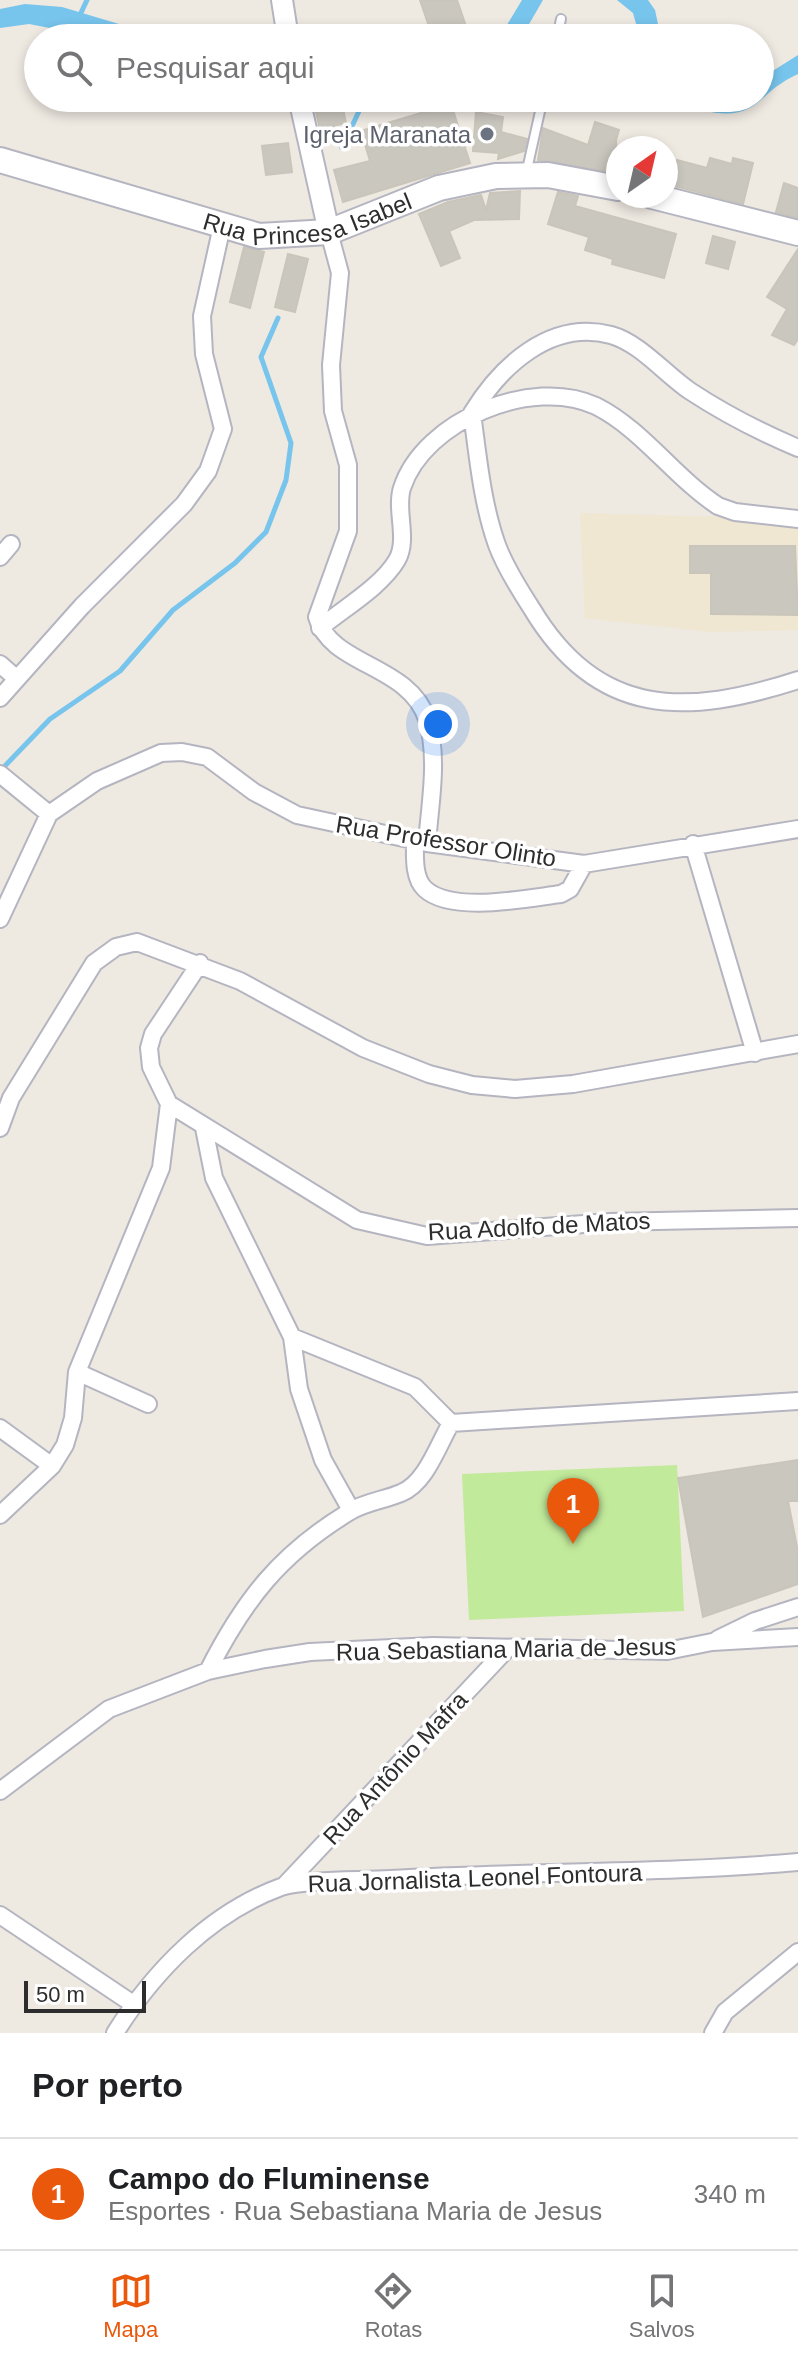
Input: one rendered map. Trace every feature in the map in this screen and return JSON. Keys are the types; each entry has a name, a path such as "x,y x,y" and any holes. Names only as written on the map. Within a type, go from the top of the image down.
{"main road":[{"name":"Rua Princesa Isabel","path":"0,160 259,236 326,225 439,188 526,174 606,186"},
{"path":"678,203 798,233"}],"street":[{"path":"282,0 286,24"},
{"path":"301,112 340,273 331,351 333,411 348,465 348,531 321,598 317,617 320,628 331,643 388,674 412,693 426,718 433,759 418,877 425,889 448,901 485,902 561,894 570,889 584,864"},
{"path":"0,698 82,606 184,504 208,471 219,448 223,429 221,410 202,338 202,316 222,226"},
{"path":"320,628 384,576 398,558 402,486 412,469 438,439 472,413 496,376 533,348 561,335 611,335 636,349 669,377 713,406 798,448"},
{"path":"472,413 543,396 573,397 598,407 718,506 735,512 798,519"},
{"path":"472,413 486,509 497,548 546,634 577,665 617,692 676,703 727,699 798,680"},
{"path":"0,664 17,679"},
{"name":"Rua Professor Olinto","path":"49,814 97,781 161,753 182,752 207,757 254,792 297,815 421,842 584,864 798,829"},
{"path":"0,774 49,814 0,919"},
{"path":"693,844 755,1053"},
{"path":"0,1128 11,1098 94,963 116,947 137,942 200,963 363,1048 429,1074 472,1085 515,1089 573,1084 798,1044"},
{"name":"Rua Adolfo de Matos","path":"200,963 153,1034 149,1048 151,1067 169,1104 357,1220 427,1236 610,1222 798,1218"},
{"path":"0,1515 52,1466 65,1445 73,1418 77,1372 161,1168 169,1104"},
{"path":"204,1128 214,1178 292,1337 299,1389 323,1460 351,1510"},
{"path":"292,1337 415,1387 451,1423 798,1401"},
{"path":"77,1372 148,1404"},
{"path":"208,1671 230,1628 275,1566 351,1510 405,1492 421,1478 451,1423"},
{"path":"0,1428 52,1466"},
{"name":"Rua Sebastiana Maria de Jesus","path":"712,1642 755,1621 798,1607"},
{"name":"Rua Sebastiana Maria de Jesus","path":"0,1791 109,1709 208,1671 341,1649 433,1646 506,1650 667,1651 712,1642 798,1637"},
{"name":"Rua Antônio Mafra","path":"284,1886 506,1650"},
{"name":"Rua Jornalista Leonel Fontoura","path":"115,2033 133,2004 163,1968 207,1929 241,1906 284,1886 464,1874 719,1869 798,1862"},
{"path":"0,1915 133,2004"},
{"path":"713,2033 725,2012 798,1952"}],"lane":[{"path":"560,24 561,19"},
{"path":"526,174 540,112"}],"shaded area":[{"path":"580,513 798,519 798,630 711,632 585,618"}],"green space":[{"path":"677,1465 684,1611 469,1620 462,1474"}],"water":[{"path":"522,0 543,0 529,24 507,24"},
{"path":"617,0 648,0 655,10 658,24 636,24 633,13"},
{"path":"25,4 62,7 119,24 24,24 0,28 0,9"},
{"path":"798,55 798,74 774,90 774,70"}],"building":[{"path":"420,0 457,0 465,24 428,24"},
{"path":"316,112 344,112 346,123 333,126 336,141 323,143"},
{"path":"424,112 454,112 470,163 343,202 334,170 370,161 361,131"},
{"name":"Igreja Maranata","path":"476,112 503,117 501,132 527,139 524,151 498,159 499,153 473,151"},
{"path":"595,122 619,130 617,136 606,136 606,171 538,160 543,128 588,145"},
{"path":"288,143 292,172 266,175 262,146"},
{"path":"710,158 732,164 733,158 753,163 743,204 678,187 678,160 707,168"},
{"path":"784,183 798,188 798,218 776,212"},
{"path":"520,191 519,219 474,220 449,231 460,258 441,266 419,214 448,202 481,195 486,210 490,193"},
{"path":"558,192 578,196 575,206 676,234 664,278 612,264 613,259 585,250 589,237 548,224"},
{"path":"713,236 735,242 728,269 706,263"},
{"path":"244,247 264,252 250,308 230,302"},
{"path":"798,249 798,339 794,345 772,335 787,309 767,297"},
{"path":"288,254 308,259 295,312 275,307"},
{"path":"690,546 795,546 798,615 711,614 711,573 690,573"},
{"path":"798,1460 798,1501 788,1501 798,1552 798,1584 703,1617 678,1478"}],"waterway":[{"path":"79,17 87,0"},
{"path":"342,148 359,112"},
{"path":"0,771 50,719 120,671 173,610 235,563 266,532 286,480 291,443 261,357 278,318"}],"place":[{"name":"Igreja Maranata","path":"487,134"},
{"name":"Campo do Fluminense","path":"573,1544"}]}
